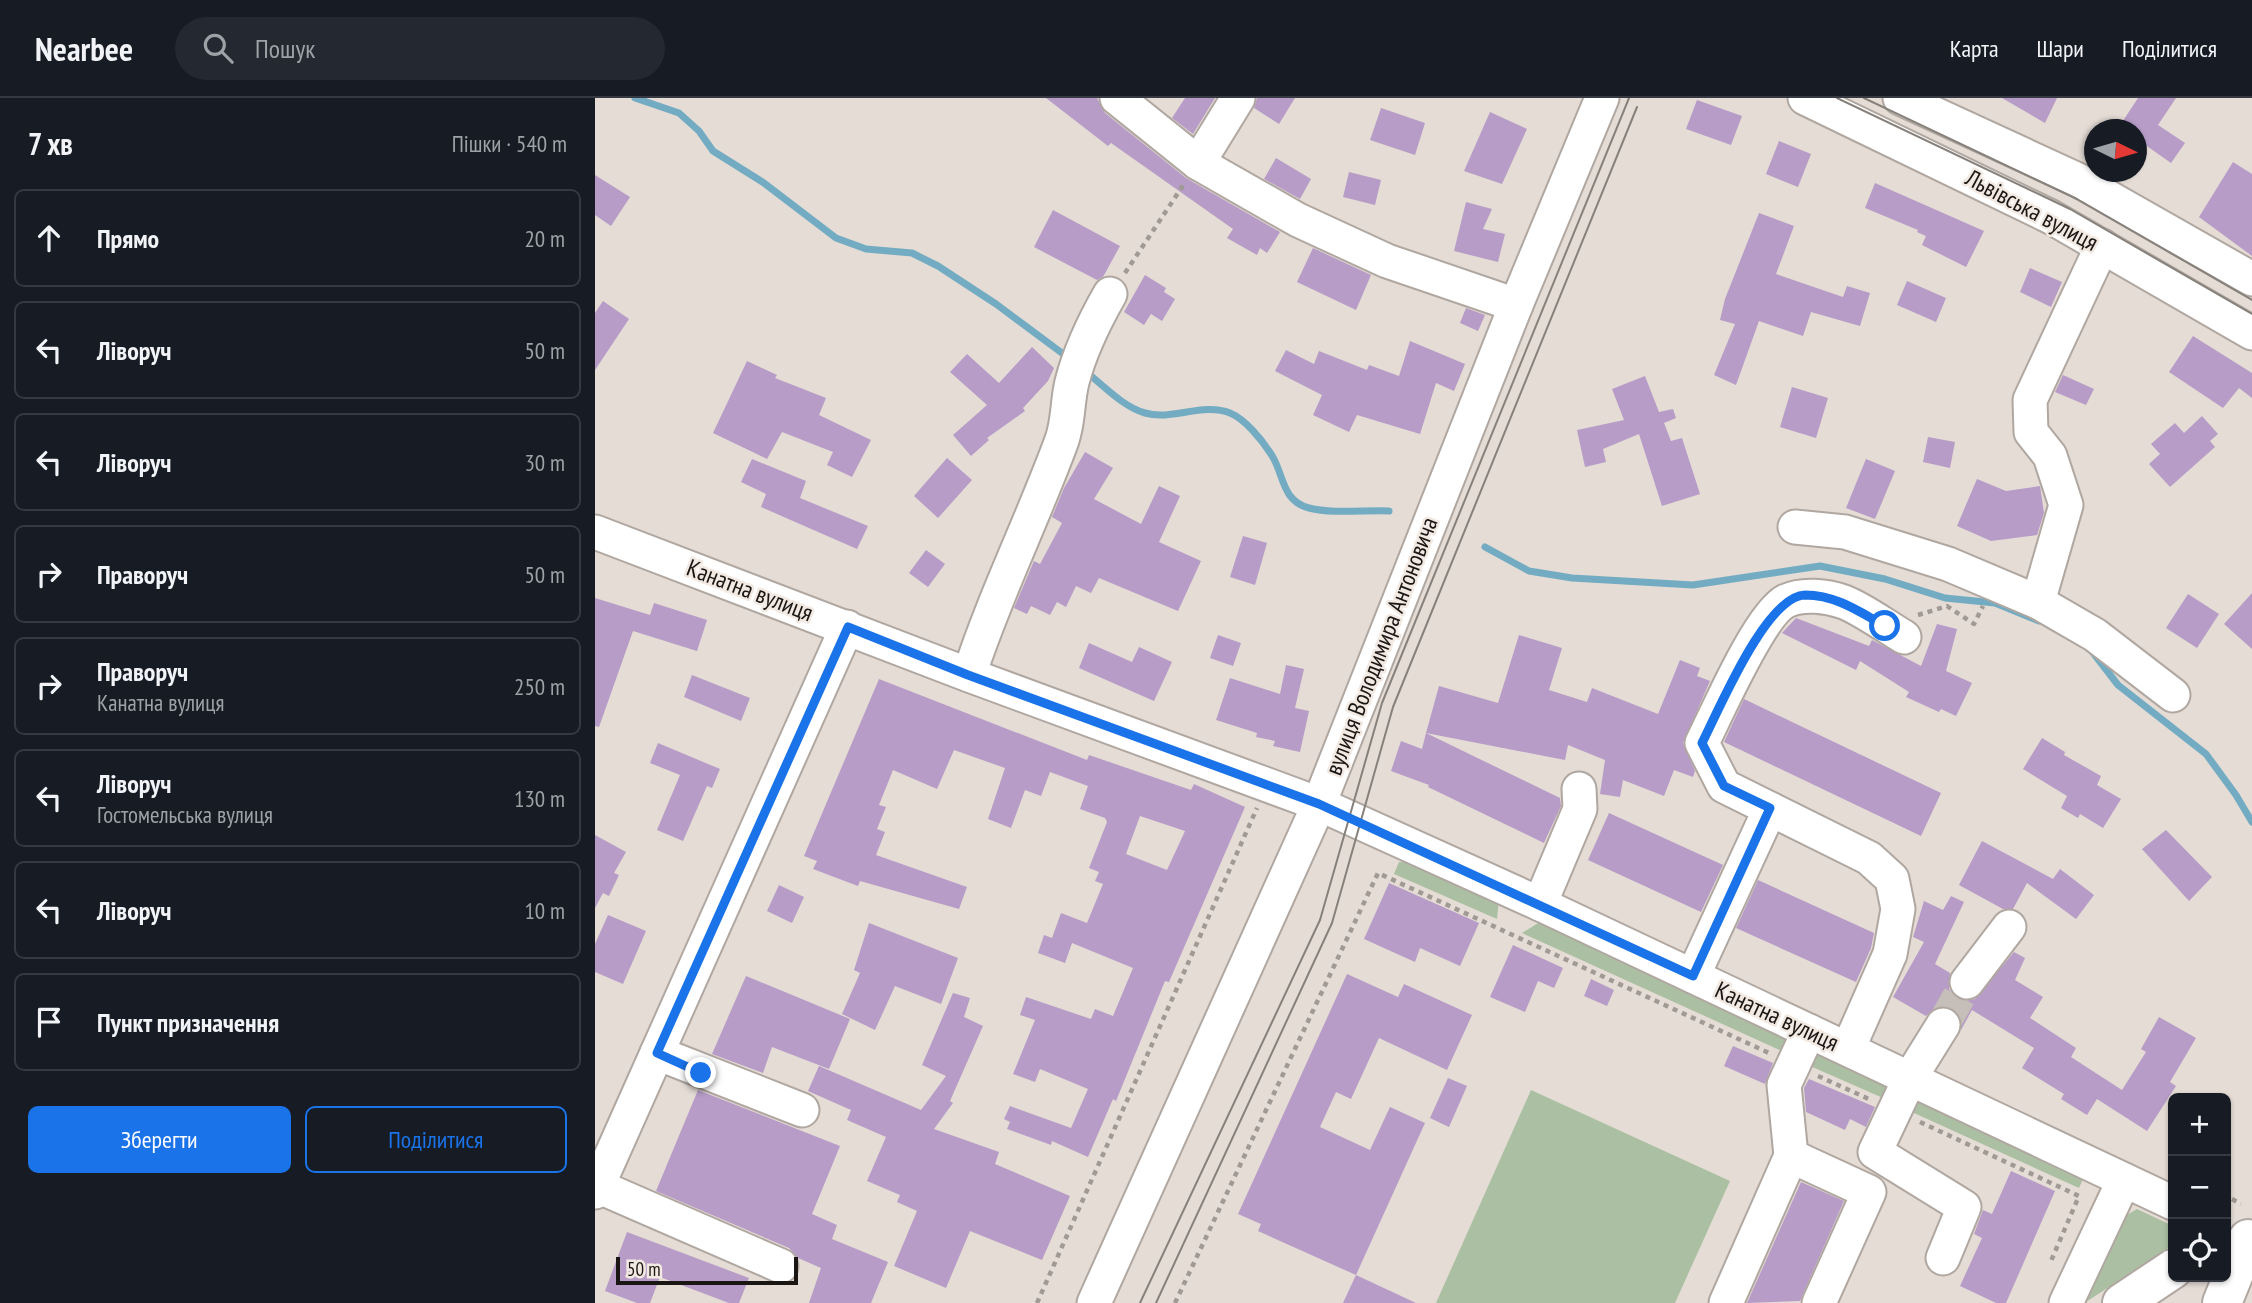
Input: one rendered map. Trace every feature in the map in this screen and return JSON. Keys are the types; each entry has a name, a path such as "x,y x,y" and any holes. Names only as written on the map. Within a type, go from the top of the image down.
{"main road":[{"path":"2222,1303 2240,1228"},
{"path":"2122,1303 2168,1272"}],"street":[{"path":"1117,98 1198,163 1298,220 1387,261 1516,304"},
{"path":"1198,163 1238,98"},
{"name":"вулиця Володимира Антоновича","path":"1094,1303 1319,804 1516,304 1602,98"},
{"name":"Львівська вулиця","path":"1805,98 1987,184 2102,246 2252,333"},
{"name":"Львівська вулиця","path":"1900,98 2078,180 2252,279"},
{"path":"2038,602 2066,505 2050,456 2031,432 2030,400 2102,246"},
{"path":"968,675 981,637 1039,503 1069,420 1072,381 1090,328 1111,294"},
{"path":"1795,527 1846,532 1948,564 2038,602 2095,635 2173,695"},
{"name":"Канатна вулиця","path":"595,531 968,675 1319,804 1540,904 2168,1201"},
{"path":"1848,1049 1890,954 1898,909 1892,879 1869,858 1724,786 1702,743 1765,625 1784,602 1803,595 1843,602 1895,631"},
{"path":"781,1266 596,1189 848,627"},
{"path":"1540,904 1580,809 1579,789"},
{"path":"1693,976 1770,808"},
{"path":"1967,982 2009,927"},
{"path":"1943,1025 1910,1078 1875,1152 1964,1206 1943,1258"},
{"path":"1726,1303 1791,1156 1784,1085 1809,1031"},
{"path":"657,1053 802,1110"},
{"path":"1791,1156 1869,1192 1818,1303"},
{"path":"2066,1303 2124,1180"}],"path":[{"path":"1111,294 1198,163"},
{"path":"1895,631 1947,606 1974,624"},
{"path":"1037,1303 1267,785"},
{"path":"1175,1303 1378,873"}],"green space":[{"path":"1399,862 1424,863 1499,900 1497,919 1394,874"},
{"path":"1540,922 1785,1034 1784,1052 1522,933"},
{"path":"1817,1050 1892,1085 1892,1102 1801,1062"},
{"path":"1531,1090 1730,1181 1675,1303 1436,1303"},
{"path":"1915,1097 2084,1177 2079,1188 1903,1108"},
{"path":"2137,1209 2168,1224 2168,1248 2086,1302 2122,1218"}],"building":[{"path":"1046,98 1097,98 1105,113 1186,178 1280,232 1267,253 1260,248 1257,255 1227,238 1233,229 1111,143 1108,146"},
{"path":"1185,98 1215,98 1193,134 1172,118"},
{"path":"1257,98 1295,98 1279,124 1254,108"},
{"path":"2002,98 2057,98 2045,123"},
{"path":"2138,98 2176,98 2158,125 2185,143 2171,163 2147,146 2147,119 2124,119"},
{"path":"1697,100 1742,116 1731,145 1686,129"},
{"path":"1381,108 1425,123 1415,155 1370,140"},
{"path":"1490,112 1527,129 1502,184 1464,171"},
{"path":"1779,141 1811,154 1798,187 1766,174"},
{"path":"1276,158 1311,179 1300,199 1264,179"},
{"path":"2233,162 2252,174 2252,256 2199,217"},
{"path":"1349,172 1381,180 1375,205 1343,197"},
{"path":"595,175 630,197 611,226 595,215"},
{"path":"1875,183 1984,231 1966,267 1922,245 1926,236 1917,232 1918,230 1865,208"},
{"path":"1466,202 1492,209 1483,229 1505,234 1498,262 1454,251"},
{"path":"1053,210 1120,246 1103,277 1097,280 1034,247"},
{"path":"1759,213 1794,226 1776,274 1843,297 1847,286 1870,293 1860,326 1811,312 1803,336 1759,321 1736,385 1714,375 1735,324 1720,320 1725,299"},
{"path":"1313,248 1371,275 1356,310 1297,282"},
{"path":"2030,268 2062,282 2051,307 2020,292"},
{"path":"1145,275 1166,288 1164,292 1175,299 1162,321 1151,314 1144,325 1124,312"},
{"path":"1907,281 1946,298 1936,322 1897,305"},
{"path":"603,301 629,319 595,370 595,313"},
{"path":"1466,308 1485,315 1478,331 1460,323"},
{"path":"2193,336 2252,373 2252,398 2239,388 2223,408 2169,372"},
{"path":"1410,341 1465,364 1454,391 1436,383 1420,434 1357,415 1349,432 1313,415 1322,395 1275,371 1286,350 1314,364 1319,351 1367,370 1369,365 1399,376"},
{"path":"1032,347 1054,368 1048,381 1023,408 1025,411 987,438 989,440 971,456 953,435 987,405 950,372 967,354 999,383"},
{"path":"747,361 777,375 775,378 826,398 819,415 871,440 852,477 827,465 833,452 782,432 767,459 713,433"},
{"path":"2063,375 2094,389 2086,405 2055,392"},
{"path":"1645,376 1659,412 1673,409 1676,418 1664,423 1671,441 1682,438 1700,494 1662,506 1639,434 1603,449 1606,462 1585,467 1577,430 1624,420 1612,389"},
{"path":"1792,387 1828,398 1816,438 1780,427"},
{"path":"2202,416 2218,434 2210,441 2215,447 2170,487 2149,464 2160,454 2151,444 2175,423 2184,433"},
{"path":"1928,437 1955,442 1950,468 1923,462"},
{"path":"1085,452 1113,468 1094,499 1141,524 1159,486 1180,496 1159,542 1201,561 1178,611 1099,578 1091,593 1076,586 1066,607 1057,602 1050,615 1031,606 1027,614 1014,608 1034,561 1040,564 1062,523 1052,517 1064,488"},
{"path":"947,458 972,480 938,518 914,496"},
{"path":"752,459 806,481 800,498 868,526 857,549 761,507 766,494 741,482"},
{"path":"1866,459 1895,471 1875,519 1846,508"},
{"path":"1977,479 2006,491 2040,486 2044,513 2037,535 1991,541 1957,526"},
{"path":"1243,536 1267,543 1255,585 1230,577"},
{"path":"926,550 945,564 928,587 909,573"},
{"path":"2252,593 2252,649 2224,624"},
{"path":"2188,594 2219,614 2197,648 2166,628"},
{"path":"595,598 650,615 654,603 707,620 697,651 633,631 599,727 595,726"},
{"path":"1796,618 1869,646 1872,640 1921,666 1937,624 1957,629 1946,671 1972,683 1956,716 1941,709 1939,712 1906,697 1909,692 1860,661 1856,670 1782,633"},
{"path":"1218,635 1241,643 1233,666 1210,658"},
{"path":"1519,635 1562,648 1549,690 1587,702 1592,688 1658,714 1680,660 1700,668 1697,676 1710,681 1683,743 1695,771 1693,777 1674,770 1664,796 1623,780 1620,797 1600,794 1605,760 1568,745 1565,760 1426,733 1439,686 1498,703"},
{"path":"1089,643 1132,662 1139,647 1172,662 1154,701 1079,668"},
{"path":"1286,665 1304,669 1295,708 1309,711 1300,752 1273,746 1275,741 1256,737 1257,733 1216,720 1230,678 1280,694"},
{"path":"692,675 750,698 741,721 684,697"},
{"path":"879,679 1087,760 1089,755 1191,790 1194,784 1245,807 1169,982 1165,981 1116,1101 1113,1099 1088,1157 1052,1141 1051,1145 1007,1129 1010,1122 1004,1119 1010,1106 1071,1128 1088,1089 1040,1069 1035,1082 1013,1074 1035,1020 1020,1015 1026,997 1091,1019 1095,1009 1113,1016 1133,968 1072,943 1065,963 1038,953 1044,935 1052,938 1061,913 1087,923 1103,884 1095,881 1099,872 1089,868 1107,822 1105,818 1080,809 1088,786 1050,772 1041,796 1025,790 1011,828 988,819 1005,768 954,750 937,789 893,770 879,805 886,807 877,829 885,832 876,855 967,887 959,909 860,881 858,886 813,869 817,861 804,856","holes":["1140,816 1185,831 1167,870 1126,854"]},
{"path":"1744,699 1941,793 1921,836 1724,742"},
{"path":"1426,733 1560,798 1561,806 1544,843 1428,787 1429,785 1391,771 1401,741 1422,749"},
{"path":"2042,738 2065,752 2064,755 2101,776 2097,785 2121,799 2103,828 2080,814 2078,818 2061,808 2067,796 2023,769"},
{"path":"658,743 720,769 712,788 707,786 683,841 657,830 680,775 650,763"},
{"path":"1609,813 1723,865 1701,912 1588,860"},
{"path":"2166,830 2212,877 2189,901 2142,849"},
{"path":"595,835 626,852 614,873 619,875 609,896 603,893 595,908"},
{"path":"1982,841 2053,879 2060,869 2094,895 2076,919 2027,883 2013,909 2003,909 1959,885"},
{"path":"1758,880 1874,933 1871,948 1856,982 1736,928"},
{"path":"1389,883 1479,923 1460,966 1420,948 1415,962 1364,939"},
{"path":"779,885 804,897 792,923 767,911"},
{"path":"1951,896 1964,902 1935,964 1950,973 1949,989 1956,998 1965,1001 1975,999 2014,952 2025,958 2015,980 2043,997 2030,1018 2076,1048 2071,1057 2122,1090 2146,1052 2141,1049 2159,1017 2196,1038 2170,1082 2176,1086 2171,1093 2168,1093 2168,1098 2147,1131 2097,1099 2087,1115 2061,1099 2064,1094 2022,1068 2034,1048 1972,1010 1961,1030 1960,1017 1953,1008 1935,1008 1926,1016 1893,997 1924,942 1913,937 1924,901 1943,910"},
{"path":"608,915 646,931 623,984 595,972 595,944"},
{"path":"869,923 958,958 941,1004 895,986 875,1030 842,1014 860,973 854,970"},
{"path":"1513,945 1563,968 1554,988 1538,981 1525,1012 1490,997"},
{"path":"1347,974 1398,997 1404,984 1472,1015 1447,1070 1379,1038 1351,1099 1336,1092 1320,1127 1370,1150 1390,1107 1425,1123 1356,1275 1258,1231 1261,1224 1238,1214"},
{"path":"746,976 850,1019 829,1069 772,1047 763,1073 712,1054"},
{"path":"1591,979 1614,990 1607,1006 1584,996"},
{"path":"953,993 970,998 964,1017 983,1026 950,1101 953,1103 934,1129 999,1152 995,1164 1070,1196 1042,1260 970,1231 946,1288 894,1266 917,1211 897,1202 900,1195 867,1181 886,1137 847,1120 851,1110 808,1091 819,1066 921,1110 946,1076 922,1065"},
{"path":"1733,1046 1773,1063 1765,1084 1724,1066"},
{"path":"1448,1078 1467,1086 1449,1127 1430,1118"},
{"path":"1809,1079 1875,1107 1866,1127 1850,1119 1845,1130 1806,1112 1804,1088"},
{"path":"698,1090 840,1146 812,1214 837,1225 832,1239 888,1262 871,1303 809,1303 821,1268 798,1258 789,1248 656,1191"},
{"path":"2011,1171 2055,1191 2006,1303 1996,1303 1960,1286 1982,1238 1974,1234 1983,1210 1992,1214"},
{"path":"1801,1182 1844,1201 1800,1301 1747,1303"},
{"path":"627,1232 749,1278 739,1303 729,1303 660,1277 650,1303 637,1303 605,1291"},
{"path":"1356,1275 1416,1303 1343,1303"}],"waterway":[{"path":"635,98 679,113 699,131 713,151 764,183 836,238 866,249 912,253 938,266 996,304 1070,359"},
{"path":"1085,371 1121,401 1145,413 1166,415 1209,409 1236,416 1253,430 1267,448 1288,493 1300,504 1328,511 1389,511"},
{"path":"1485,547 1529,571 1572,578 1693,585 1820,566 1885,579 1945,598 1995,603 2039,621"},
{"path":"2091,650 2118,685 2206,754 2252,822"}],"tunnel":[{"path":"1943,1025 1967,982"}],"tram line":[{"path":"1140,1303 1320,920 1382,703 1629,98"},
{"path":"1837,98 2070,209 2252,314"},
{"path":"1864,98 2077,199 2252,300"},
{"path":"1156,1303 1332,923 1393,707 1637,107"}],"route":[{"path":"701,1073 657,1053 848,627 968,675 1319,804 1693,976 1770,808 1724,786 1702,743 1740,667 1765,625 1784,602 1803,595 1843,602 1885,626"}]}
